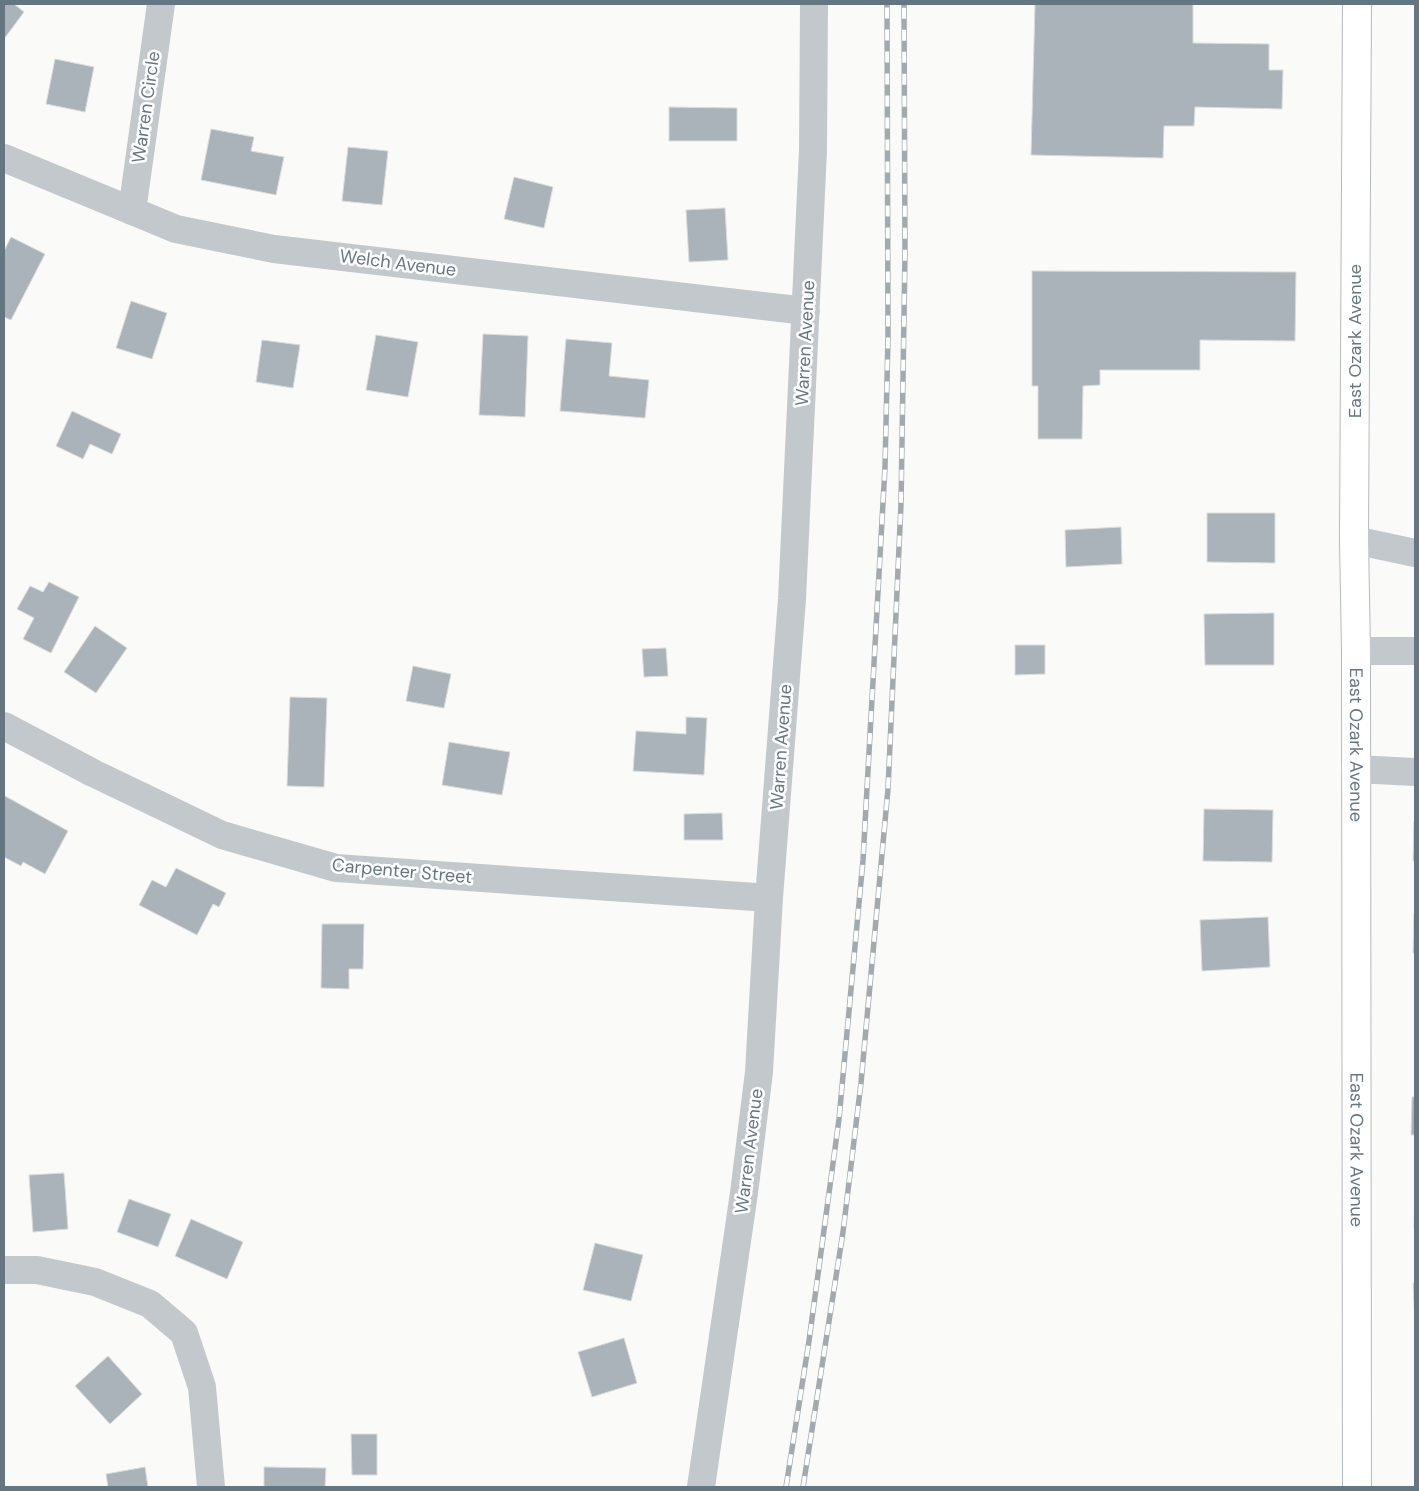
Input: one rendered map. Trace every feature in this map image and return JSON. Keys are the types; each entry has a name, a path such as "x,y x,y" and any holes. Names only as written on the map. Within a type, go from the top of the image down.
{"main road":[{"name":"East Ozark Avenue","path":"1357,4 1354,540 1356,651 1357,1487"}],"street":[{"name":"Warren Circle","path":"132,211 161,4"},
{"name":"Warren Avenue","path":"702,1487 735,1259 758,1081 769,898 792,599 813,150 814,4"},
{"name":"Welch Avenue","path":"4,158 176,229 274,249 806,311"},
{"path":"1354,540 1415,553"},
{"path":"1356,651 1415,651"},
{"name":"Carpenter Street","path":"4,726 93,773 222,836 336,868 769,898"},
{"path":"1355,769 1415,772"},
{"path":"4,1270 37,1270 96,1282 150,1304 184,1333 202,1387 211,1487"}],"building":[{"path":"4,4 14,4 24,12 4,39"},
{"path":"1035,4 1193,4 1193,43 1269,44 1269,70 1283,70 1282,109 1195,107 1194,126 1164,126 1163,158 1031,155"},
{"path":"55,59 94,67 85,112 46,104"},
{"path":"669,107 737,108 737,141 669,141"},
{"path":"211,129 254,137 251,151 284,157 276,195 201,180"},
{"path":"348,147 388,151 382,205 342,201"},
{"path":"514,177 553,187 544,228 504,219"},
{"path":"725,208 728,260 689,262 686,210"},
{"path":"11,237 45,254 11,320 4,317 4,251"},
{"path":"1032,271 1296,272 1295,341 1200,340 1200,370 1100,370 1100,385 1083,386 1082,439 1038,439 1038,386 1032,386"},
{"path":"131,301 167,313 152,359 116,348"},
{"path":"483,334 528,336 525,417 479,415"},
{"path":"376,335 418,342 408,397 366,390"},
{"path":"566,339 612,343 609,376 649,380 645,418 560,411"},
{"path":"262,340 300,345 293,388 256,382"},
{"path":"72,411 121,434 112,454 90,444 83,459 56,446"},
{"path":"1207,513 1275,513 1275,563 1207,562"},
{"path":"1121,527 1122,564 1066,567 1065,530"},
{"path":"49,582 79,597 51,653 23,639 34,618 17,609 30,586 43,592"},
{"path":"1274,613 1274,665 1205,665 1204,614"},
{"path":"95,626 127,648 96,693 64,672"},
{"path":"1015,645 1045,645 1045,674 1015,675"},
{"path":"666,648 668,676 644,677 642,649"},
{"path":"413,666 451,674 444,708 406,701"},
{"path":"290,697 327,698 324,787 287,786"},
{"path":"686,717 707,718 704,775 633,771 636,731 686,734"},
{"path":"449,742 510,752 502,795 442,785"},
{"path":"5,796 68,831 45,874 23,862 21,866 4,857"},
{"path":"1204,809 1273,810 1272,862 1203,861"},
{"path":"722,813 723,840 684,840 684,814"},
{"path":"1414,821 1415,861 1413,861"},
{"path":"176,868 226,893 219,907 213,904 197,935 139,905 152,880 166,887"},
{"path":"1414,913 1415,953 1413,953"},
{"path":"1268,917 1270,967 1202,971 1200,920"},
{"path":"322,924 364,924 363,969 349,969 349,989 321,988"},
{"path":"1412,1097 1415,1097 1415,1135 1411,1135"},
{"path":"64,1173 68,1229 33,1232 29,1175"},
{"path":"1415,1188 1415,1228 1414,1228"},
{"path":"129,1199 171,1214 158,1247 117,1232"},
{"path":"191,1219 243,1242 227,1279 175,1256"},
{"path":"595,1243 643,1255 631,1301 583,1290"},
{"path":"1413,1283 1415,1283 1415,1324"},
{"path":"624,1338 637,1383 592,1397 578,1352"},
{"path":"108,1356 142,1394 110,1424 75,1386"},
{"path":"351,1434 377,1434 377,1475 352,1475"},
{"path":"145,1467 148,1487 108,1487 106,1474"},
{"path":"264,1467 326,1468 325,1487 264,1487"}],"railway":[{"path":"786,1487 809,1341 839,1119 863,860 885,467 888,337 887,4"},
{"path":"803,1487 843,1232 861,1083 888,789 901,504 905,254 904,4"}]}
